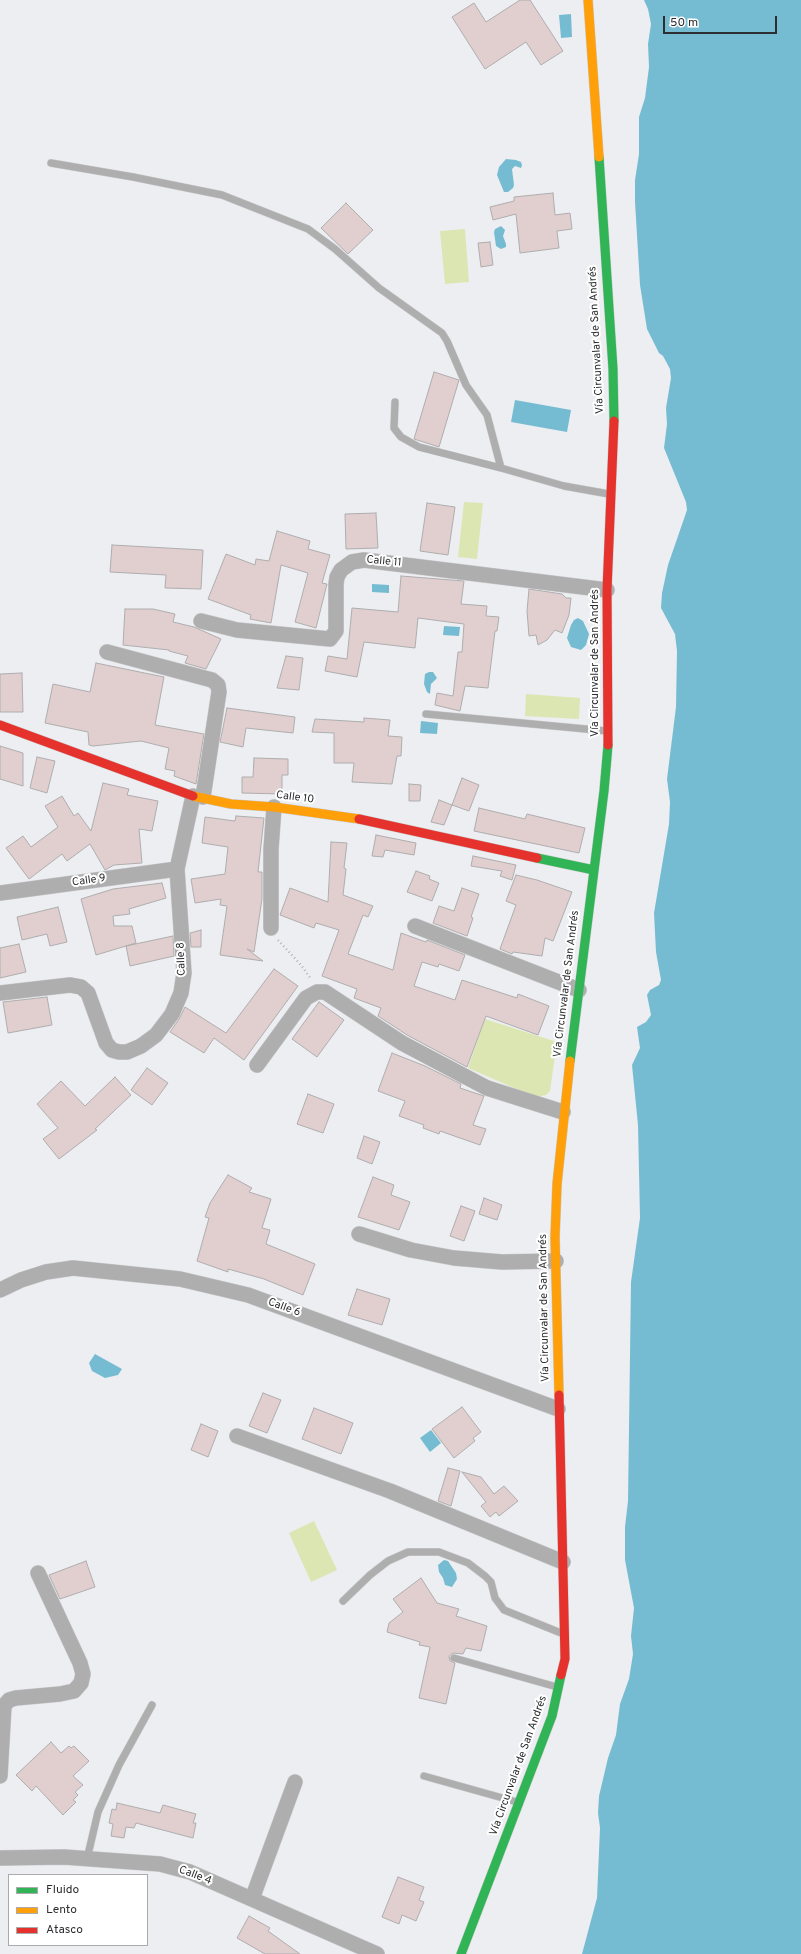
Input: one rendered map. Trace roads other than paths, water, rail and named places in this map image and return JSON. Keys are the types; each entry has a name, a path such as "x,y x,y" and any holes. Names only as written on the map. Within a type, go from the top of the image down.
{"main road":[{"name":"Vía Circunvalar de San Andrés","path":"461,1954 552,1716 565,1659 558,1409 556,1261 557,1184 563,1112 604,791 609,732 607,590 614,429 613,369 588,0"},
{"name":"Calle 10","path":"0,725 198,797 231,804 274,807 397,825 594,870"}],"street":[{"name":"Calle 11","path":"201,621 237,630 330,639 336,631 336,584 341,570 352,562 364,560 607,590"},
{"name":"Calle 8","path":"0,993 70,985 81,987 88,993 106,1043 112,1050 126,1052 141,1046 156,1035 172,1014 181,993 184,973 178,869 198,797 219,692 218,685 212,680 107,652"},
{"path":"270,928 271,856 274,807"},
{"name":"Calle 9","path":"0,893 178,869"},
{"path":"415,926 578,990"},
{"path":"257,1065 306,998 317,992 326,992 402,1042 487,1088 563,1112"},
{"path":"359,1234 411,1250 454,1258 502,1262 556,1261"},
{"name":"Calle 6","path":"0,1290 21,1280 46,1272 73,1268 180,1279 248,1295 558,1409"},
{"path":"237,1436 390,1491 563,1562"},
{"path":"0,1776 4,1706 9,1700 16,1698 60,1694 74,1691 81,1683 83,1674 80,1663 38,1573"},
{"path":"252,1899 295,1782"},
{"name":"Calle 4","path":"0,1858 87,1858 160,1864 190,1872 377,1954"}],"lane":[{"path":"51,163 133,177 222,195 308,229 323,239 379,288 442,333 448,341 466,386 487,415 501,468"},
{"path":"395,402 394,428 401,437 420,447 564,486 611,495"},
{"path":"426,714 609,732"},
{"path":"343,1601 370,1575 388,1561 408,1552 439,1552 468,1563 485,1576 491,1582 495,1598 504,1610 565,1635"},
{"path":"454,1658 559,1687"},
{"path":"87,1858 98,1812 119,1765 152,1705"},
{"path":"424,1776 519,1803"}],"water":[{"path":"644,0 801,0 801,1954 582,1954 597,1898 600,1828 598,1813 599,1796 608,1758 616,1735 620,1704 629,1679 633,1654 631,1636 634,1608 625,1560 625,1527 628,1501 631,1282 640,1218 638,1125 632,1065 640,1048 637,1027 646,1022 651,1015 647,995 650,990 659,985 661,980 656,952 654,913 669,824 670,802 667,779 676,707 677,651 675,634 661,608 662,593 668,565 687,510 686,502 664,448 667,424 666,408 671,378 670,369 663,356 659,353 647,329 640,285 635,180 639,154 639,117 645,98 649,67 648,44 651,24 648,9"},
{"path":"571,14 572,37 561,38 559,15"},
{"path":"506,159 516,160 521,162 522,165 521,168 515,166 512,169 513,188 508,192 504,192 497,175 499,167"},
{"path":"501,226 505,230 503,236 506,247 501,249 496,246 494,232 495,229"},
{"path":"515,400 571,410 567,432 511,422"},
{"path":"372,584 389,585 389,593 372,592"},
{"path":"578,618 583,621 589,634 586,645 581,650 571,647 567,638 571,625 574,620"},
{"path":"444,626 460,627 459,636 443,635"},
{"path":"433,672 437,678 431,684 430,694 427,692 424,684 425,674"},
{"path":"421,721 438,723 437,734 420,733"},
{"path":"95,1354 122,1369 118,1375 105,1378 92,1371 89,1363"},
{"path":"431,1430 441,1443 430,1452 420,1438"},
{"path":"444,1560 448,1561 456,1573 457,1579 452,1587 445,1585 439,1572 438,1565"}]}
